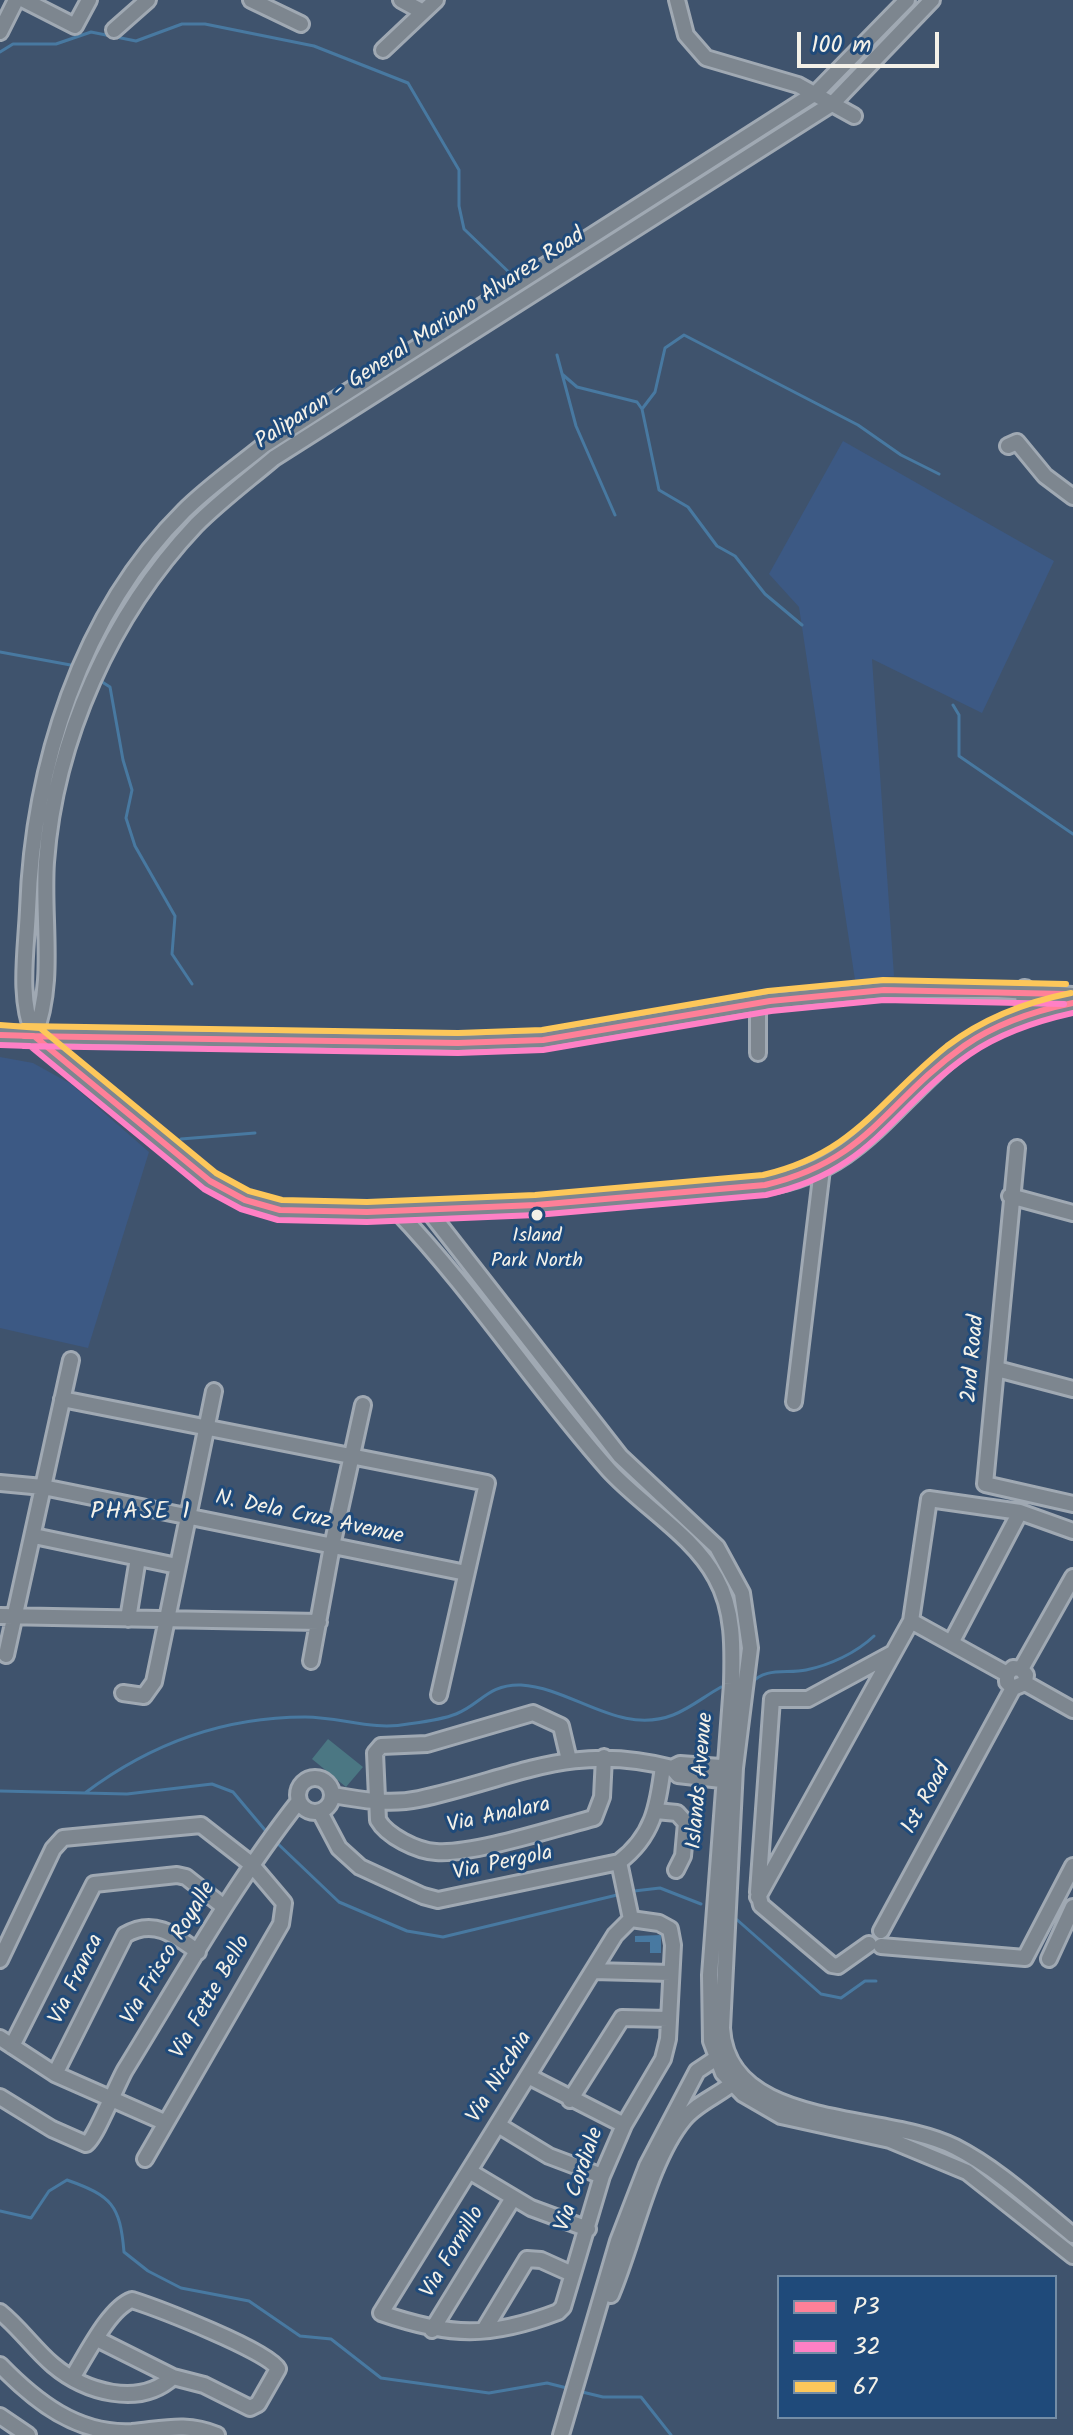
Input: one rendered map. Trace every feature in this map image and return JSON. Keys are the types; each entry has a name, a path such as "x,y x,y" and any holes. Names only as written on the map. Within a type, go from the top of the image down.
{"main road":[{"path":"1025,990 1026,1013"},
{"path":"0,1035 34,1036 196,1171 245,1200 296,1213 397,1211 551,1204 765,1185 822,1169 873,1134 954,1054 1026,1013 1073,1003"}],"street":[{"path":"0,32 16,0"},
{"path":"24,0 48,5 75,26 89,0"},
{"path":"114,30 148,0"},
{"path":"251,0 301,24"},
{"path":"401,0 423,12"},
{"path":"383,50 436,0"},
{"path":"677,0 686,35 706,58 817,92 854,116"},
{"name":"Paliparan - General Mariano Alvarez Road","path":"34,1036 24,1011 30,862 40,790 58,727 90,644 119,592 183,511 264,445 817,92 907,0"},
{"name":"Paliparan - General Mariano Alvarez Road","path":"34,1036 45,1012 46,862 57,790 75,732 103,655 134,602 197,525 274,458 833,103 932,0"},
{"path":"1008,446 1017,442 1045,476 1073,497"},
{"path":"30,862 46,862"},
{"path":"34,1036 458,1043 543,1040 758,1003 906,989 1025,990 1073,995"},
{"path":"758,1003 758,1053"},
{"name":"2nd Road","path":"1017,1148 1010,1196 985,1484 1073,1504"},
{"path":"794,1402 822,1169"},
{"path":"1010,1196 1073,1213"},
{"name":"Islands Avenue","path":"428,1210 620,1456 717,1547 742,1593 750,1648 730,1774 710,1961 711,2041 736,2081 762,2107 781,2116 890,2140 967,2172 1073,2256"},
{"name":"Islands Avenue","path":"397,1211 499,1328 607,1467 704,1558 715,1576 726,1599 733,1650 730,1774"},
{"path":"6,1655 7,1616 34,1536 71,1360"},
{"path":"997,1369 1073,1389"},
{"path":"123,1693 144,1696 151,1689 214,1391"},
{"path":"62,1399 487,1483 439,1695"},
{"path":"311,1661 363,1405"},
{"name":"N. Dela Cruz Avenue","path":"0,1483 43,1487 466,1573"},
{"path":"758,1897 911,1621 929,1499 1020,1512 1073,1531"},
{"path":"951,1643 1020,1512"},
{"path":"34,1536 177,1566"},
{"path":"128,1619 138,1558"},
{"name":"1st Road","path":"877,1940 1073,1577"},
{"path":"7,1616 319,1622"},
{"path":"911,1621 1073,1710"},
{"path":"893,1653 808,1699 772,1699 763,1793 758,1897 761,1905 832,1965 838,1966 877,1940 1025,1958 1073,1866"},
{"path":"377,1802 375,1753 381,1746 427,1744 533,1713 561,1726 569,1760"},
{"path":"333,1795 377,1802 417,1799 569,1760 604,1757 667,1767 680,1764 730,1774"},
{"name":"Via Analara","path":"377,1802 382,1828 412,1845 435,1852 473,1848 594,1818 602,1797 604,1757"},
{"path":"631,1919 619,1862 644,1839 656,1811 667,1767"},
{"path":"313,1778 327,1782 333,1795 329,1805 320,1812 306,1809 299,1801 300,1788 313,1778"},
{"name":"Via Frisco Royalle","path":"0,2097 52,2129 86,2144 94,2139 108,2099 224,1907 251,1864 299,1801"},
{"path":"656,1811 677,1813 686,1823 683,1856 676,1870"},
{"name":"Via Pergola","path":"320,1812 339,1848 360,1867 438,1900 619,1862"},
{"path":"0,1960 53,1849 63,1838 195,1824 207,1827 251,1864"},
{"name":"Via Fette Bello","path":"145,2159 285,1914 284,1903 251,1864"},
{"path":"164,2122 55,2074 6,2042 94,1884 177,1875 186,1877 224,1907"},
{"path":"1049,1959 1073,1907"},
{"name":"Via Nicchia","path":"381,2313 615,1935 631,1919"},
{"name":"Via Cordiale","path":"381,2313 432,2330 516,2328 558,2312 567,2299 602,2176 624,2125 663,2059 673,1945 670,1929 659,1923 631,1919"},
{"name":"Via Franca","path":"55,2074 125,1935 157,1928 169,1931 198,1952"},
{"path":"593,1971 671,1973"},
{"path":"570,2100 622,2018 668,2019"},
{"path":"561,2435 593,2336 697,2071 720,2055"},
{"path":"528,2076 624,2125"},
{"path":"681,2113 736,2081"},
{"name":"Islands Avenue","path":"736,2081 784,2103 825,2115 898,2127 953,2146 1001,2177 1073,2235"},
{"path":"498,2125 549,2156 602,2176"},
{"path":"469,2171 551,2217 588,2229"},
{"name":"Via Fornillo","path":"432,2330 513,2198"},
{"path":"484,2330 527,2259 541,2260 572,2274"},
{"path":"72,2378 97,2339 119,2306 132,2300 243,2346 275,2363 278,2369 258,2404 250,2408 204,2385 173,2377 97,2339"},
{"path":"0,2312 30,2338 52,2364 72,2378 111,2392 138,2394 162,2387 173,2377"},
{"path":"0,2365 32,2399 73,2422 116,2434 182,2425 217,2435"},
{"path":"0,2416 28,2435"}],"shaded area":[{"path":"843,441 1054,561 982,713 872,659 894,976 855,980 799,607 769,574"},
{"path":"0,1057 33,1063 71,1084 149,1152 88,1348 0,1328"},
{"path":"661,1935 661,1953 650,1953 650,1942 635,1942 635,1936"}],"green space":[{"path":"328,1739 363,1767 346,1787 312,1759"}],"waterway":[{"path":"0,52 13,44 56,44 91,32 136,41 182,24 205,24 314,46 408,83 459,170 459,206 464,229 516,279"},
{"path":"642,409 655,392 665,348 684,335 858,425 901,455 939,474"},
{"path":"557,355 576,426 615,515"},
{"path":"562,374 577,387 637,402 642,409 659,490 688,507 717,546 735,556 765,594 802,625"},
{"path":"0,652 76,666"},
{"path":"99,680 110,687 123,760 132,790 126,818 135,846 175,916 172,954 192,984"},
{"path":"953,705 959,715 959,756 1073,834"},
{"path":"181,1139 255,1133"},
{"path":"752,1683 770,1673 806,1670 833,1662 874,1636"},
{"path":"85,1793 135,1760 162,1747 216,1728 245,1722 305,1717 395,1726 450,1716 493,1691 521,1685 559,1694 615,1716 653,1720 673,1715 721,1687"},
{"path":"0,1791 127,1794 212,1784 233,1792 265,1830"},
{"path":"276,1842 339,1902 407,1931 443,1937 617,1895"},
{"path":"634,1891 660,1888 701,1904"},
{"path":"735,1918 821,1994 841,1998 865,1981 876,1981"},
{"path":"0,2211 31,2218 49,2191 67,2180 94,2191 111,2204 120,2223 124,2252 148,2271 181,2288 249,2301 300,2336 331,2339 381,2378 489,2393 547,2383 571,2389"},
{"path":"578,2391 603,2397 641,2397 671,2435"}],"transit line":[{"name":"67","path":"23,1026 458,1033 542,1030 768,991 883,980 1066,984"},
{"name":"P3","path":"23,1036 458,1043 543,1040 770,1001 884,990 1065,994"},
{"name":"67","path":"0,1025 40,1028 216,1173 249,1191 282,1200 367,1202 535,1195 763,1175 795,1165 844,1139 923,1066 976,1027 1022,1006 1071,993"},
{"name":"32","path":"23,1046 458,1053 543,1050 771,1011 884,1000 1064,1004"},
{"name":"P3","path":"0,1035 34,1036 210,1181 245,1200 280,1210 367,1212 536,1205 765,1185 800,1174 854,1145 937,1067 977,1038 1016,1019 1073,1003"},
{"name":"32","path":"0,1045 30,1046 204,1189 241,1209 278,1220 367,1222 536,1215 766,1195 832,1171 857,1154 970,1054 1020,1029 1073,1013"}],"place":[{"name":"Island Park North","path":"537,1215"}],"district":[{"name":"PHASE 1","path":"141,1514"}]}
